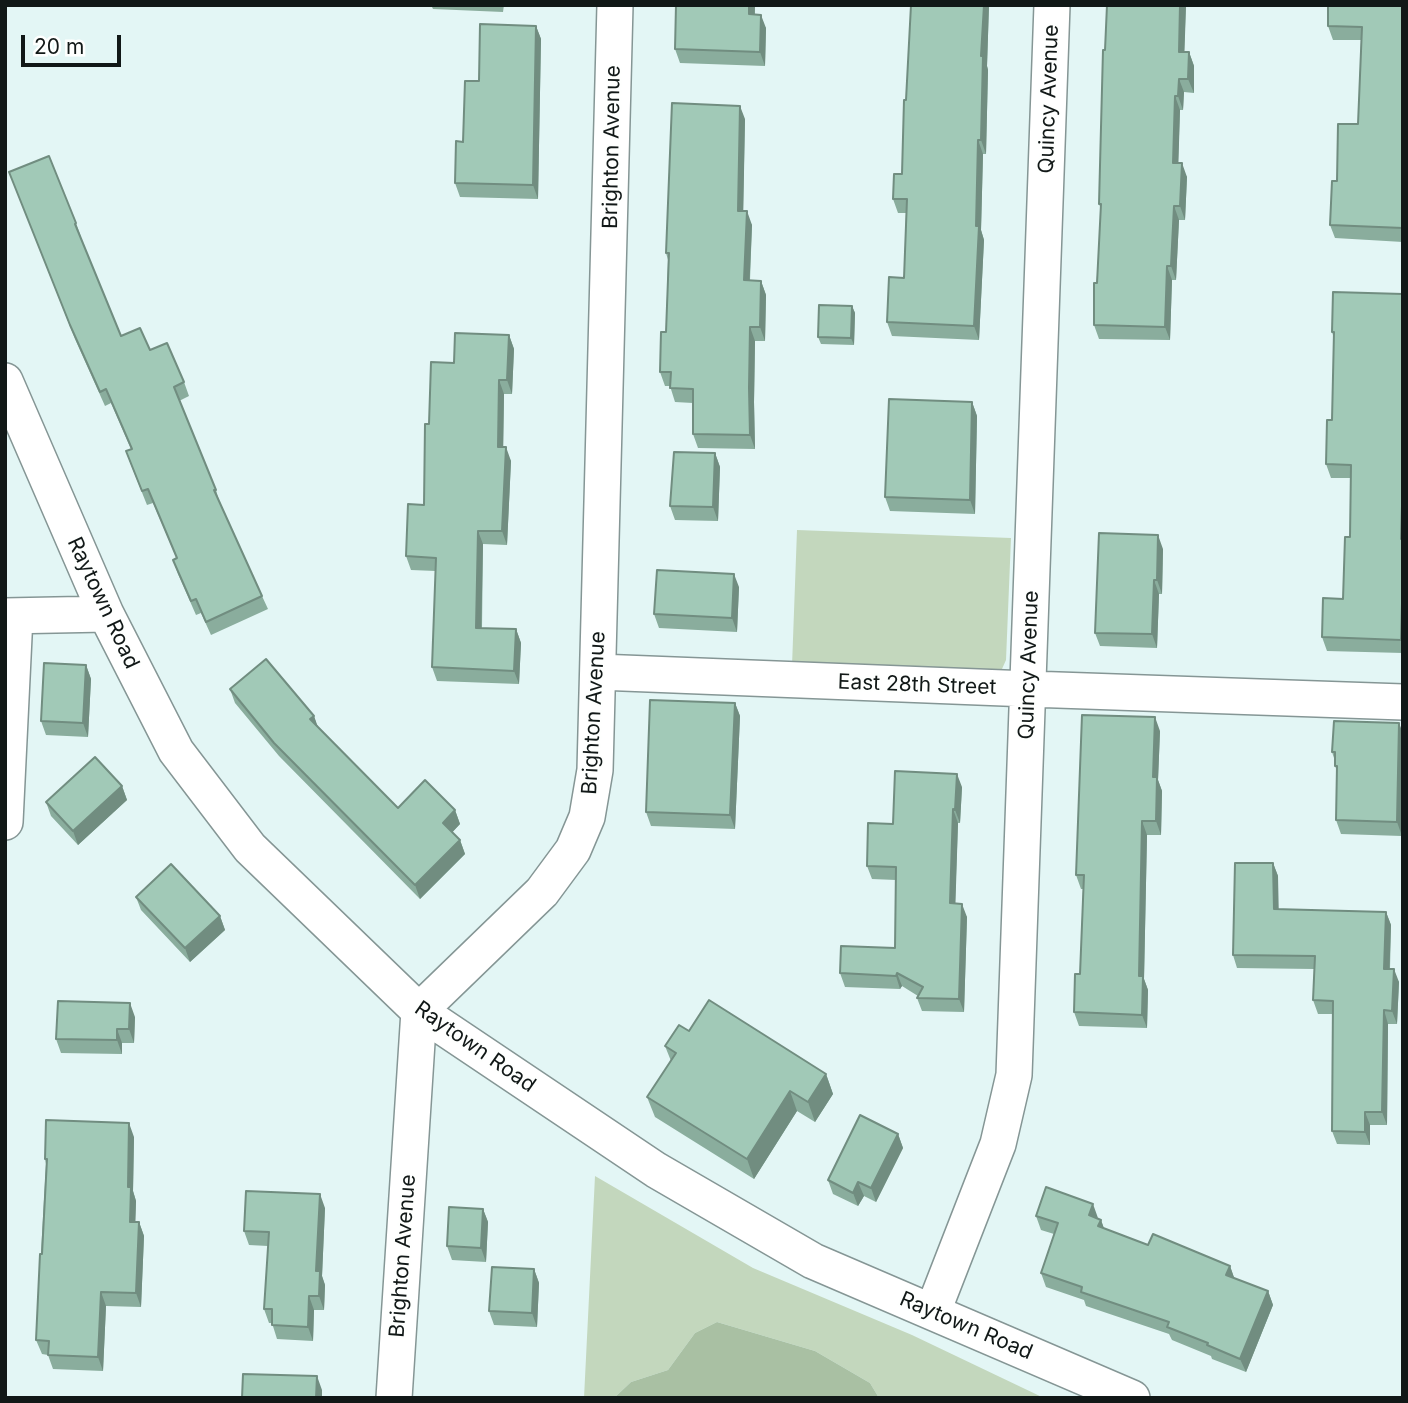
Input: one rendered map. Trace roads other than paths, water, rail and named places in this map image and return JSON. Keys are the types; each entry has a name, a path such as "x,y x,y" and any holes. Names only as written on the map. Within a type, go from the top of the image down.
{"street":[{"name":"Brighton Avenue","path":"394,1398 419,1011 542,892 573,850 587,817 595,770 615,5"},
{"name":"Quincy Avenue","path":"933,1311 998,1144 1014,1075 1052,5"},
{"name":"Raytown Road","path":"5,381 106,614 176,751 250,848 419,1011 656,1170 813,1261 1132,1398"},
{"path":"5,822 10,616 106,614"},
{"name":"East 28th Street","path":"598,672 1403,702"}]}
